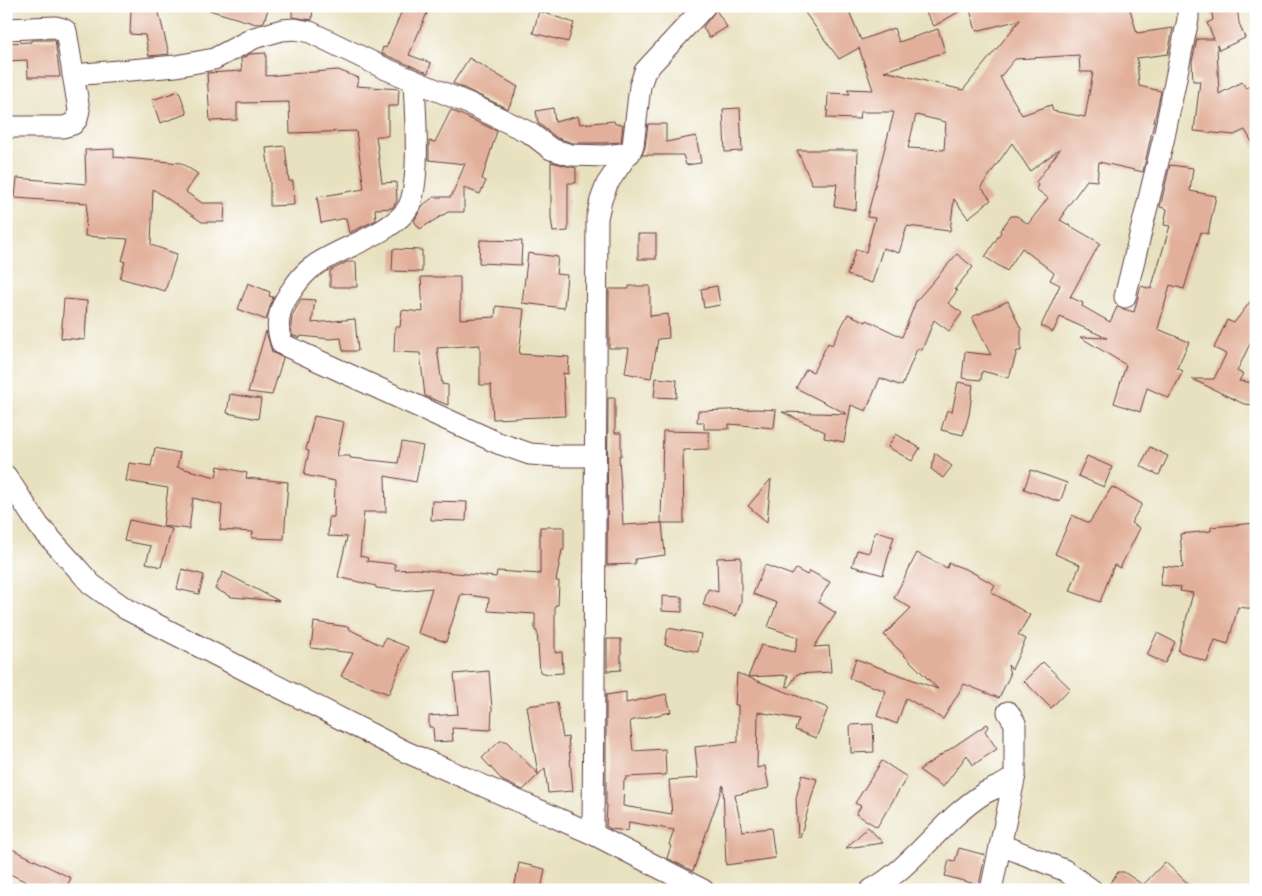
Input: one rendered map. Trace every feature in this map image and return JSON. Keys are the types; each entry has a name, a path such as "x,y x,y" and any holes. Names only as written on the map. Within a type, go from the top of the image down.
{"street":[{"path":"593,834 597,218 601,200 608,184 630,153 636,136 640,86 645,71 706,6"},
{"path":"1125,297 1164,137 1188,19 1188,6"},
{"path":"6,29 55,27 63,29 67,34 78,110 77,119 74,124 63,127 6,127"},
{"path":"73,75 176,66 214,59 254,38 282,30 295,29 310,32 414,81 470,104 530,134 551,149 570,155 605,156 630,153"},
{"path":"414,81 416,160 414,185 409,206 399,218 374,236 327,257 312,266 284,301 278,319 278,334 282,344 498,444 530,454 596,456"},
{"path":"6,476 39,526 92,584 126,609 404,751 593,834 702,890"},
{"path":"991,890 1015,775 1015,723 1008,712"},
{"path":"871,890 896,872 964,808 984,793 1009,782 1015,775"},
{"path":"1001,845 1064,870 1092,890"}],"building":[{"path":"210,6 269,6 264,22 256,24 209,10"},
{"path":"292,6 313,6 312,20 292,17"},
{"path":"404,6 430,6 409,55 431,63 428,73 381,53 383,47 386,48"},
{"path":"800,6 847,6 861,40 894,28 899,42 938,29 945,52 884,71 963,90 1020,20 976,31 969,6 1050,6 1051,8 1129,6 1137,33 1173,28 1168,54 1137,58 1139,86 1161,91 1143,172 1099,162 1097,181 1087,180 1060,220 1100,243 1070,297 1083,303 1082,306 1110,322 1117,307 1134,312 1141,286 1151,289 1170,226 1164,225 1167,209 1160,207 1170,165 1193,168 1190,191 1216,196 1208,234 1201,232 1184,289 1170,285 1158,329 1189,342 1177,368 1183,371 1169,398 1147,388 1140,412 1114,403 1126,365 1080,337 1107,338 1060,317 1053,332 1041,326 1060,285 1050,280 1054,273 1022,248 1007,271 985,257 1011,216 1017,216 1028,224 1048,198 1036,189 1038,185 1036,182 1061,148 1030,171 1012,143 981,187 991,200 968,218 954,199 950,231 907,226 899,253 883,248 872,283 847,275 856,249 866,252 875,218 867,217 894,112 860,112 859,119 827,118 828,93 850,94 847,89 873,90 859,48 839,59","holes":["1079,55 1080,72 1093,72 1085,117 1053,111 1051,105 1022,115 1000,77 1015,59","916,115 946,122 944,150 908,148"]},
{"path":"922,6 969,6 934,26"},
{"path":"1211,6 1237,6 1239,23 1245,38 1219,50 1217,45 1219,94 1242,82 1246,88 1256,83 1256,149 1245,130 1234,135 1194,131 1200,81 1193,81 1192,62 1197,39 1214,39 1207,23 1213,20"},
{"path":"131,8 158,9 169,54 149,56 145,35 130,34"},
{"path":"716,10 727,27 709,38 703,27"},
{"path":"539,11 574,23 568,42 533,33"},
{"path":"31,40 55,40 60,77 28,77 27,60 6,61 6,43 31,42"},
{"path":"266,53 266,76 338,70 359,78 356,86 399,89 398,106 388,106 388,136 376,136 382,183 396,182 397,201 392,208 375,209 376,220 349,233 346,218 321,223 317,197 364,189 356,131 290,133 289,102 237,103 237,120 210,121 207,73 242,71 241,59 250,54"},
{"path":"469,58 518,87 508,109 453,83"},
{"path":"179,91 187,114 160,123 152,100"},
{"path":"553,108 555,122 578,116 580,124 614,121 615,124 623,124 621,142 573,143 557,138 538,123 536,111"},
{"path":"740,108 742,151 725,152 723,109"},
{"path":"451,110 497,131 482,179 486,181 480,194 464,188 464,212 448,212 420,229 414,221 423,205 434,197 451,197 465,164 429,160 429,141 435,142"},
{"path":"648,124 666,124 666,142 696,136 701,163 686,165 683,155 642,155"},
{"path":"285,146 289,181 293,181 294,205 270,206 270,182 266,148"},
{"path":"114,149 114,157 181,163 198,174 186,192 202,203 225,203 224,222 202,222 153,189 151,245 177,254 165,291 120,278 125,262 122,261 128,239 85,236 87,203 15,198 17,178 86,184 85,150"},
{"path":"797,150 858,150 856,210 834,206 837,184 812,184"},
{"path":"551,162 576,168 576,183 568,183 568,231 553,232 551,218"},
{"path":"638,234 656,234 656,259 638,259"},
{"path":"480,240 522,241 521,265 479,263"},
{"path":"393,249 422,250 422,272 392,271"},
{"path":"528,253 558,257 556,274 567,275 564,308 522,303"},
{"path":"957,254 973,267 955,289 957,291 948,303 962,313 949,331 934,320 922,350 917,349 902,386 880,378 866,411 851,405 844,442 824,438 825,432 782,412 847,414 796,388 806,369 813,372 828,343 832,345 848,314 866,322 867,320 902,337 916,301"},
{"path":"347,262 356,262 357,287 330,287 330,271"},
{"path":"421,277 460,277 460,319 495,317 496,306 524,309 519,354 569,357 568,374 563,373 565,416 493,419 491,385 480,385 480,345 437,348 442,384 448,385 448,405 425,396 420,353 394,352 395,327 400,327 402,310 423,312"},
{"path":"248,283 270,292 269,296 273,297 266,320 238,309"},
{"path":"629,286 650,286 650,316 668,314 669,338 658,339 651,378 625,373 629,348 609,348 609,289 629,289"},
{"path":"717,286 720,305 704,308 701,289"},
{"path":"1256,294 1256,331 1237,371 1243,374 1239,381 1256,383 1256,405 1244,404 1192,379 1214,379 1226,354 1214,348 1227,320 1234,323"},
{"path":"64,299 87,301 85,340 61,338"},
{"path":"301,299 315,300 312,323 355,319 358,351 343,351 341,338 330,339 301,336 300,338 292,335 292,316"},
{"path":"1008,301 1021,329 1021,351 1017,351 1009,378 982,371 981,380 962,378 965,352 991,355 972,317"},
{"path":"266,331 272,352 283,358 272,395 248,392"},
{"path":"656,378 677,380 676,398 654,397"},
{"path":"958,382 973,385 969,415 963,435 941,430 947,410 952,412"},
{"path":"230,394 261,399 258,419 227,413"},
{"path":"608,398 615,398 615,433 621,433 621,456 619,456 623,525 662,523 665,555 635,559 635,564 607,565"},
{"path":"776,410 774,428 729,424 729,429 704,429 704,422 697,422 698,411"},
{"path":"314,416 344,422 337,456 398,463 402,442 423,446 416,482 385,476 386,512 364,512 360,556 368,558 367,561 395,564 395,570 416,569 496,577 497,571 540,574 540,527 564,527 564,550 562,550 556,581 559,581 558,605 555,605 555,653 562,652 563,673 548,674 540,672 535,614 488,611 489,598 461,594 446,642 418,633 432,588 401,591 376,588 376,586 338,577 347,537 328,536 329,517 334,517 335,481 304,475 309,451 306,450"},
{"path":"663,431 709,432 709,449 683,450 684,523 661,523"},
{"path":"896,434 920,448 912,461 888,447"},
{"path":"1150,447 1168,456 1159,475 1140,466"},
{"path":"155,448 180,453 177,467 216,477 218,466 247,473 246,478 288,482 284,539 252,538 253,532 220,530 222,505 193,498 189,529 163,526 168,488 126,481 129,463 151,466"},
{"path":"935,453 952,466 943,478 931,469"},
{"path":"1087,456 1112,467 1104,487 1078,476"},
{"path":"1031,470 1067,483 1060,502 1024,489"},
{"path":"771,479 767,522 748,506"},
{"path":"1112,487 1142,504 1131,523 1140,528 1120,568 1114,565 1100,602 1070,591 1080,565 1055,554 1072,515 1089,523"},
{"path":"432,501 467,502 466,521 431,520"},
{"path":"129,520 172,529 161,567 146,563 151,546 124,541"},
{"path":"1256,523 1256,609 1238,607 1228,644 1215,640 1207,662 1178,651 1193,593 1180,591 1181,587 1160,585 1163,566 1183,568 1180,534 1211,531 1211,527"},
{"path":"875,531 894,536 883,575 852,566 857,550 869,553"},
{"path":"917,553 947,568 949,563 968,570 995,585 991,592 1030,615 1018,635 1026,639 1012,669 1008,665 1010,675 999,698 964,684 943,719 906,698 897,724 877,716 886,691 849,678 856,659 938,689 884,635 911,608 894,598"},
{"path":"741,557 741,602 736,616 703,605 708,589 718,592 717,558"},
{"path":"765,565 792,575 796,569 807,575 810,571 830,582 818,602 836,613 814,647 829,646 831,672 797,674 789,687 786,686 788,675 748,677 761,645 795,652 798,637 768,627 777,603 753,594"},
{"path":"182,569 204,575 199,594 177,589"},
{"path":"223,572 279,601 232,597 215,589"},
{"path":"662,596 682,597 682,612 662,611"},
{"path":"314,622 349,627 349,629 382,646 385,638 408,647 389,694 341,676 353,653 311,648"},
{"path":"668,628 701,634 698,652 665,645"},
{"path":"1157,633 1175,642 1165,663 1147,655"},
{"path":"607,639 621,639 621,670 607,671"},
{"path":"1043,662 1070,688 1051,708 1024,681"},
{"path":"489,671 492,709 491,730 452,728 453,741 434,742 433,727 429,727 429,716 458,714 454,674"},
{"path":"737,673 828,708 816,738 795,730 799,719 758,712 757,768 765,766 769,788 735,795 742,831 771,828 775,858 726,865 723,785 693,871 667,858 674,830 629,822 628,831 610,829 606,826 606,695 626,692 626,703 666,694 671,712 630,721 633,751 665,749 666,775 626,777 626,780 624,780 623,806 672,814 669,780 698,778 695,747 738,742 738,705 735,705"},
{"path":"557,702 563,738 568,737 573,791 548,793 545,768 523,790 503,781 482,758 500,741 506,741 538,774 527,706"},
{"path":"873,724 874,752 851,753 850,725"},
{"path":"987,724 989,726 985,731 997,749 973,765 967,755 943,787 919,770"},
{"path":"882,761 907,777 877,827 856,814 861,806 855,803"},
{"path":"802,775 817,779 800,837 798,837 796,798"},
{"path":"868,827 883,843 846,848"},
{"path":"6,846 71,878 65,890 59,890 49,885 46,890 43,890 6,872"},
{"path":"959,848 985,855 979,885 945,876 949,860 955,861"},
{"path":"1165,862 1195,890 1105,890 1118,872 1124,872 1143,885"},
{"path":"519,863 545,869 541,890 514,890"}]}
